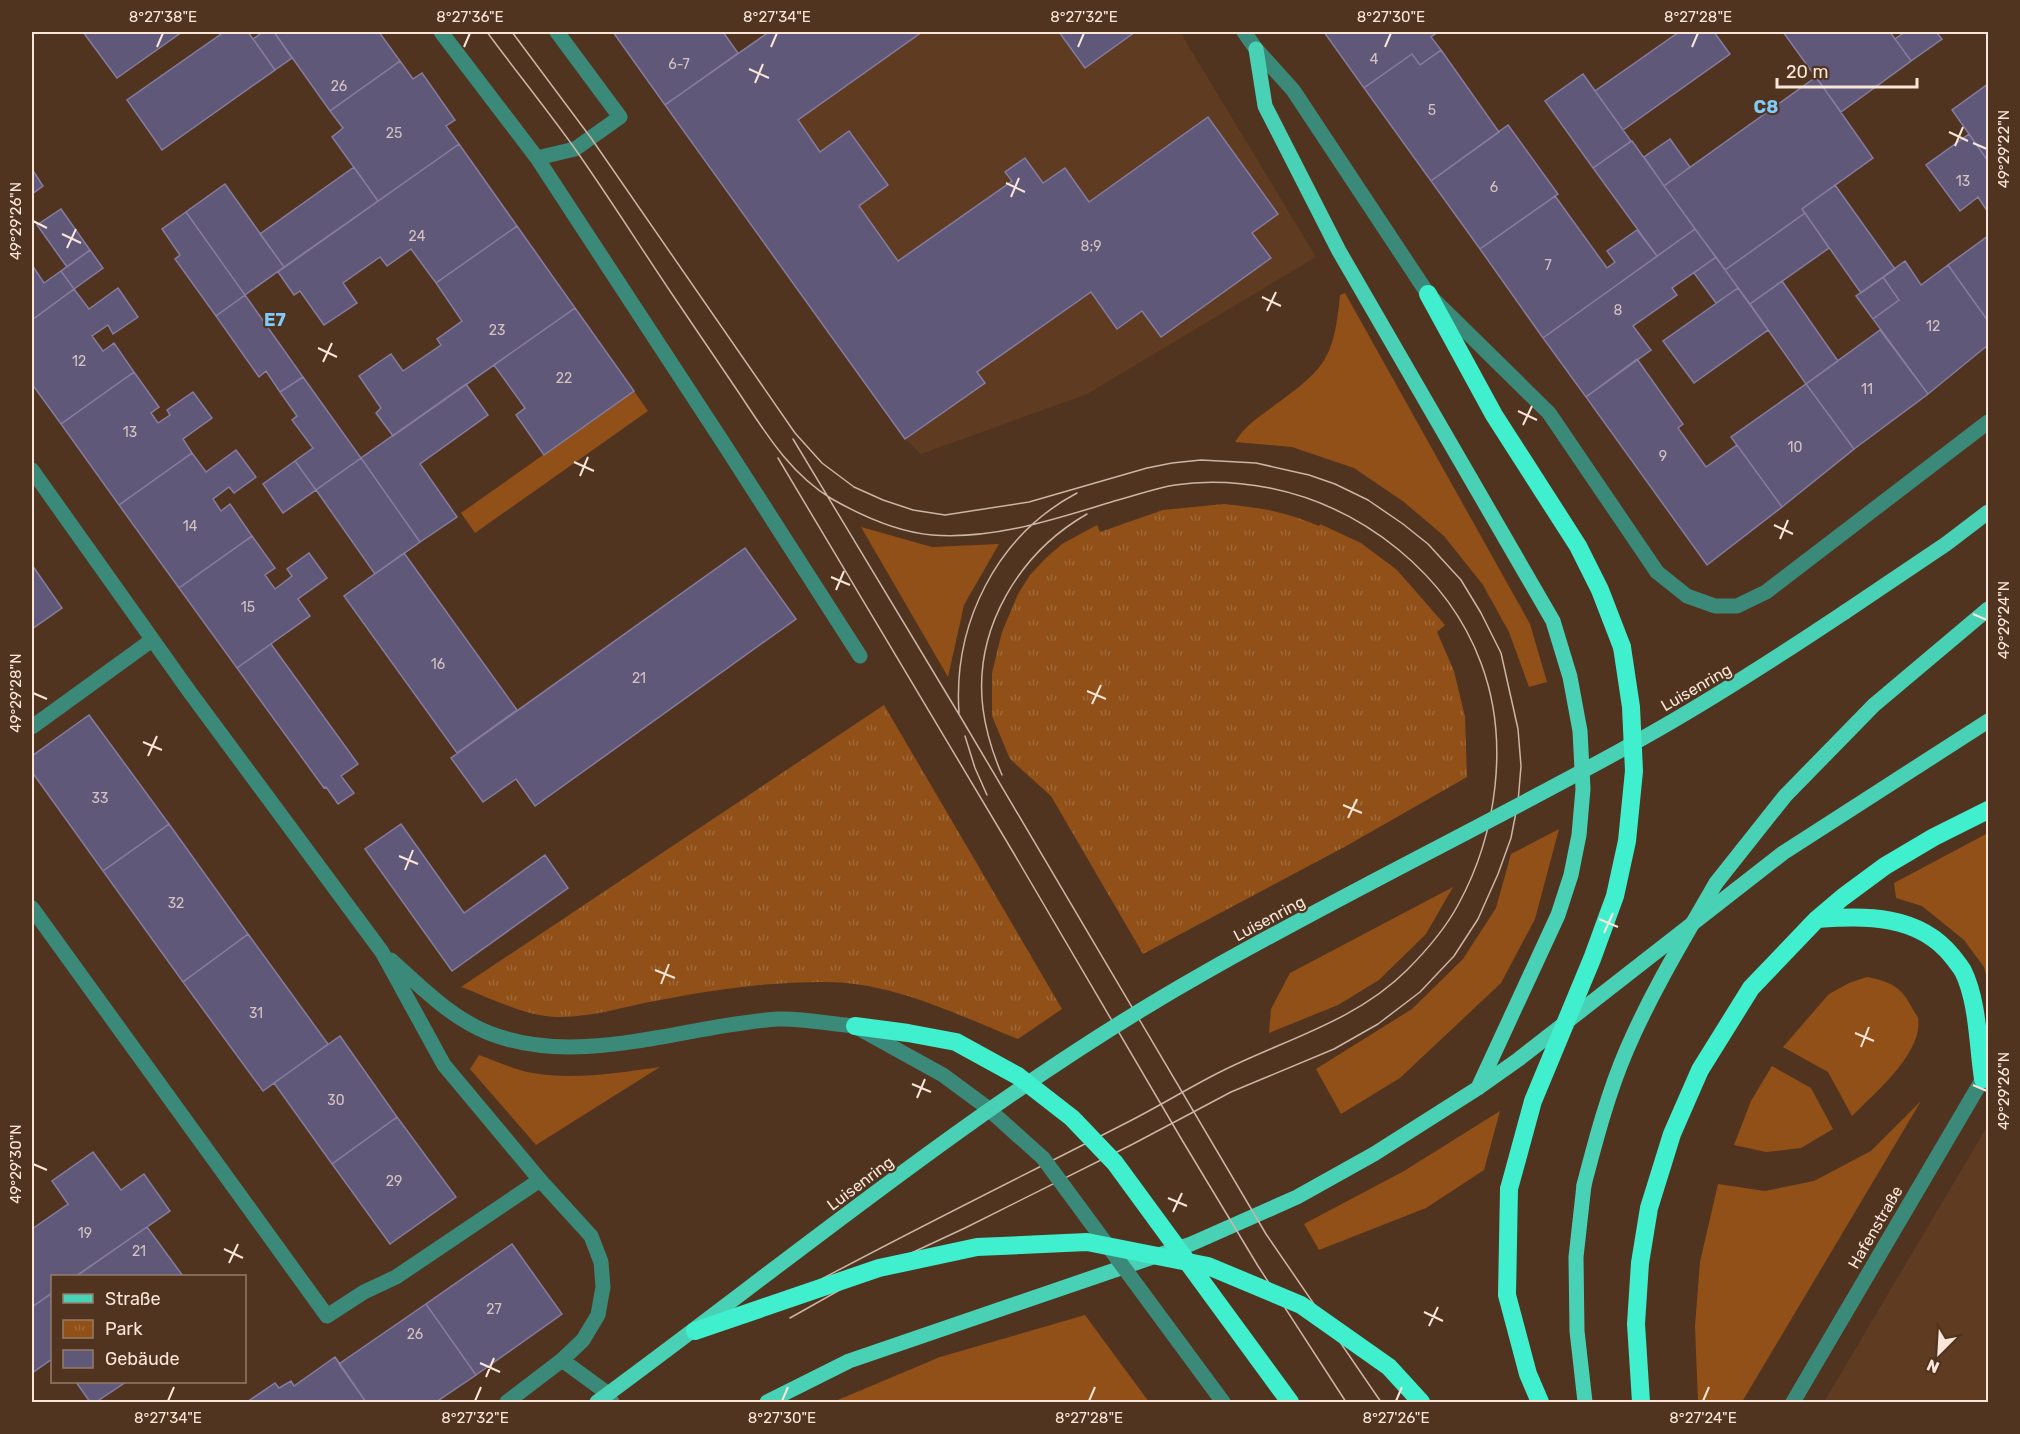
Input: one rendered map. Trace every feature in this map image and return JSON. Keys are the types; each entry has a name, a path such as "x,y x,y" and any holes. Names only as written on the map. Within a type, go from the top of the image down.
{"highway":[{"path":"1428,294 1494,415 1578,546 1600,590 1622,647 1631,707 1634,771 1627,841 1615,896 1533,1101 1509,1189 1507,1294 1528,1374 1540,1402"},
{"path":"1641,1402 1636,1324 1640,1263 1649,1208 1672,1134 1700,1070 1750,988 1817,919 1885,866 1934,837 1989,810"},
{"path":"1817,919 1856,917 1897,921 1941,942 1963,970 1972,998 1986,1074"},
{"path":"846,1025 956,1042 1018,1076 1072,1118 1114,1163 1290,1402"},
{"path":"695,1331 879,1268 977,1247 1087,1242 1208,1266 1301,1305 1389,1367 1421,1402"}],"main road":[{"path":"1250,37 1266,106 1339,251 1553,621 1570,677 1581,731 1583,789 1579,835 1571,875 1558,915 1478,1088"},
{"name":"Luisenring","path":"597,1402 695,1331 972,1121 1075,1052 1203,973 1644,737 1750,676 1946,544 1989,512"},
{"path":"1585,1402 1577,1331 1576,1257 1584,1185 1604,1110 1627,1049 1662,976 1716,883 1785,796 1874,705 1989,609"},
{"path":"766,1402 849,1361 1202,1239 1297,1197 1374,1154 1478,1088 1520,1059 1783,853 1989,721"}],"street":[{"path":"441,32 537,158 860,656"},
{"path":"537,158 575,149 620,117 556,32"},
{"path":"1250,37 1293,90 1428,294 1550,414 1657,572 1688,596 1715,606 1737,606 1766,592 1989,422"},
{"path":"32,470 152,640 382,952 444,1065 540,1180 591,1236 601,1262 603,1287 598,1315 583,1340 562,1360 507,1402"},
{"path":"32,727 152,640"},
{"path":"32,908 327,1316 364,1292 396,1277 540,1180"},
{"path":"382,952 448,1010 489,1033 543,1046 599,1046 780,1019 846,1025 942,1076 977,1100 1043,1158 1223,1402"},
{"name":"Hafenstraße","path":"1793,1402 1986,1074"},
{"path":"562,1360 603,1390 612,1402"}],"shaded area":[{"path":"768,32 1180,32 1316,257 1087,394 921,454 905,439 665,105"},
{"path":"1988,1125 1988,1402 1824,1402"}],"green space":[{"path":"1345,293 1530,624 1547,682 1529,687 1509,632 1483,585 1444,536 1404,502 1354,468 1292,447 1235,442 1251,423 1303,384 1323,362 1334,336 1340,295"},
{"path":"634,391 648,411 475,533 461,513"},
{"path":"1224,504 1272,511 1319,526 1320,524 1361,543 1397,570 1445,625 1437,632 1454,671 1465,717 1467,777 1348,845 1143,954 1051,796 1010,759 992,716 992,673 1002,632 1018,594 1030,575 1062,544 1097,525 1100,532 1163,510"},
{"path":"861,527 932,547 999,544 964,605 948,677"},
{"path":"884,705 1062,1009 1018,1039 898,993 848,983 801,982 738,987 569,1017 544,1016 520,1010 461,987"},
{"path":"1559,829 1535,919 1501,983 1400,1078 1341,1114 1316,1069 1412,1009 1463,959 1496,908 1511,854"},
{"path":"1988,833 1988,984 1984,967 1964,940 1922,906 1896,898 1894,883"},
{"path":"1453,887 1426,934 1379,980 1338,1005 1269,1033 1271,1009 1290,973"},
{"path":"1867,977 1888,983 1903,994 1918,1018 1918,1031 1913,1045 1896,1072 1852,1116 1828,1072 1783,1047 1829,994 1849,983"},
{"path":"479,1055 514,1068 543,1075 593,1075 660,1067 536,1145 470,1069"},
{"path":"1772,1066 1811,1088 1833,1129 1801,1148 1766,1152 1734,1145 1751,1101"},
{"path":"1921,1101 1742,1402 1698,1402 1695,1326 1700,1262 1718,1184 1765,1191 1814,1181 1871,1151"},
{"path":"1500,1111 1484,1170 1426,1208 1319,1250 1304,1224 1404,1171"},
{"path":"1085,1315 1149,1402 833,1402 940,1357"}],"building":[{"path":"83,32 182,32 117,78"},
{"path":"224,32 248,32 275,70 162,150 127,100"},
{"path":"263,32 274,32 292,58 275,70 253,39"},
{"path":"274,32 379,32 400,61 330,111"},
{"path":"613,32 723,32 738,53 665,105"},
{"path":"769,32 922,32 798,120 820,152 849,131 888,185 859,206 898,261 1012,181 1005,172 1025,158 1043,183 1065,168 1089,202 1208,117 1278,214 1252,233 1271,258 1161,337 1142,311 1117,329 1091,292 977,372 985,383 905,439 665,105"},
{"path":"1059,32 1135,32 1085,68"},
{"path":"1324,32 1438,32 1431,37 1441,50 1420,65 1412,54 1364,88"},
{"path":"1679,32 1714,32 1730,54 1623,130 1595,91"},
{"path":"1783,32 1890,32 1911,61 1841,112"},
{"path":"1905,32 1936,32 1942,39 1911,61 1895,39"},
{"path":"1441,50 1499,132 1431,181 1364,88 1412,54 1420,65"},
{"path":"400,61 413,79 422,73 455,120 446,126 459,144 378,201 332,137 343,128 330,111"},
{"path":"1583,74 1631,141 1593,168 1545,101"},
{"path":"1816,77 1873,158 1802,209 1805,213 1725,270 1664,186"},
{"path":"1988,84 1988,161 1952,110"},
{"path":"1508,125 1558,194 1480,249 1431,181"},
{"path":"1969,134 1988,161 1988,212 1978,197 1960,211 1926,165"},
{"path":"1670,139 1690,167 1664,186 1644,157"},
{"path":"1632,141 1695,229 1657,256 1593,168"},
{"path":"459,144 517,226 436,283 411,249 387,266 380,257 343,283 357,303 324,325 300,291 294,295 278,272"},
{"path":"354,167 378,201 284,267 260,234"},
{"path":"32,169 43,186 32,194"},
{"path":"225,184 284,267 245,295 186,212"},
{"path":"1835,185 1895,269 1861,293 1802,209"},
{"path":"1555,196 1607,268 1615,262 1607,251 1637,230 1657,256 1543,338 1480,249"},
{"path":"61,209 90,250 67,267 37,225"},
{"path":"186,212 245,295 216,316 175,259 180,255 162,229"},
{"path":"1805,213 1829,248 1750,304 1725,270"},
{"path":"517,226 575,308 393,436 376,413 381,408 359,376 391,354 403,371 441,345 437,339 462,321 436,283"},
{"path":"1695,229 1716,257 1672,288 1677,295 1633,326 1651,350 1586,397 1543,338"},
{"path":"1988,236 1988,321 1948,265"},
{"path":"90,250 103,268 74,289 61,271"},
{"path":"1716,257 1738,288 1716,303 1694,273"},
{"path":"1905,261 1921,285 1948,265 1988,321 1988,345 1928,394 1873,319 1899,300 1883,277"},
{"path":"32,265 44,283 61,271 74,289 32,320"},
{"path":"1883,277 1899,300 1873,319 1856,296"},
{"path":"1782,281 1838,361 1806,384 1750,304"},
{"path":"118,288 138,317 113,334 108,325 92,336 103,351 114,343 134,372 61,424 32,384 32,320 74,289 89,309"},
{"path":"1738,288 1768,330 1694,383 1663,341"},
{"path":"245,295 303,377 280,392 266,371 259,377 216,316"},
{"path":"575,308 634,391 544,455 516,415 525,408 494,365"},
{"path":"1880,330 1928,394 1854,449 1806,384"},
{"path":"1637,359 1683,424 1678,428 1706,467 1737,445 1782,507 1707,565 1586,397"},
{"path":"134,372 159,407 151,413 158,423 170,415 167,410 193,392 212,418 183,439 192,453 119,505 61,424"},
{"path":"303,377 361,458 316,490 295,461 313,448 292,420 297,416 280,392"},
{"path":"466,384 488,415 420,464 457,517 420,542 361,458"},
{"path":"1806,384 1854,449 1782,507 1731,437"},
{"path":"236,450 256,477 234,493 229,487 213,499 221,511 230,504 252,536 179,588 119,505 192,453 206,472"},
{"path":"361,458 420,542 375,574 316,490"},
{"path":"295,461 316,490 283,513 263,484"},
{"path":"252,536 275,568 265,575 275,589 292,576 287,569 309,553 327,578 298,599 310,616 237,668 179,588"},
{"path":"745,548 796,619 535,806 516,779 483,802 451,758"},
{"path":"404,553 517,710 457,753 344,596"},
{"path":"32,565 62,608 32,629"},
{"path":"271,644 358,764 341,776 354,793 338,804 237,668"},
{"path":"89,715 169,824 103,871 32,772 32,756"},
{"path":"169,824 248,934 183,982 103,871"},
{"path":"401,824 464,913 545,855 568,888 452,971 365,849"},
{"path":"248,934 328,1044 263,1091 183,982"},
{"path":"340,1036 397,1117 332,1164 274,1083"},
{"path":"397,1117 456,1197 390,1244 332,1164"},
{"path":"93,1152 121,1190 144,1174 170,1211 77,1275 51,1275 51,1294 32,1307 32,1229 68,1204 52,1181"},
{"path":"147,1227 182,1275 78,1275"},
{"path":"512,1244 562,1314 476,1375 426,1304"},
{"path":"51,1294 51,1360 32,1373 32,1307"},
{"path":"426,1304 476,1375 436,1402 366,1402 339,1364"},
{"path":"335,1357 366,1402 247,1402 275,1383 279,1388 291,1381 294,1386"},
{"path":"77,1383 124,1383 96,1402 90,1402"}],"tram line":[{"path":"487,32 586,164 769,437 803,477 832,499 893,527 932,535 956,536 1026,526 1168,486 1187,483 1247,484 1304,497 1338,511 1369,528 1398,549 1424,574 1447,601 1466,631 1481,663 1490,693 1497,755 1490,818 1482,848 1458,905 1447,923 1421,955 1387,988 1342,1017 1220,1072 1138,1117 777,1303"},
{"path":"512,32 591,138 795,433 822,463 854,487 913,510 945,515 1029,502 1147,468 1201,460 1256,463 1309,475 1335,484 1368,500 1403,524 1428,544 1461,580 1501,653 1518,729 1521,766 1518,802 1511,838 1498,874 1478,919 1454,956 1420,992 1378,1024 1334,1049 1231,1092 1133,1144 877,1269 790,1318"},
{"path":"793,439 960,716 1266,1234 1381,1402"},
{"path":"778,458 1182,1140 1258,1266 1346,1402"},
{"path":"959,713 959,680 964,647 972,616 985,586 1002,558 1024,533 1048,511 1077,493"},
{"path":"1002,775 990,743 983,709 982,679 985,650 994,622 1006,596 1022,572 1063,530 1087,514"},
{"path":"965,736 975,768 987,795"}],"district":[{"name":"C8","path":"1766,107"},
{"name":"E7","path":"275,320"}]}
